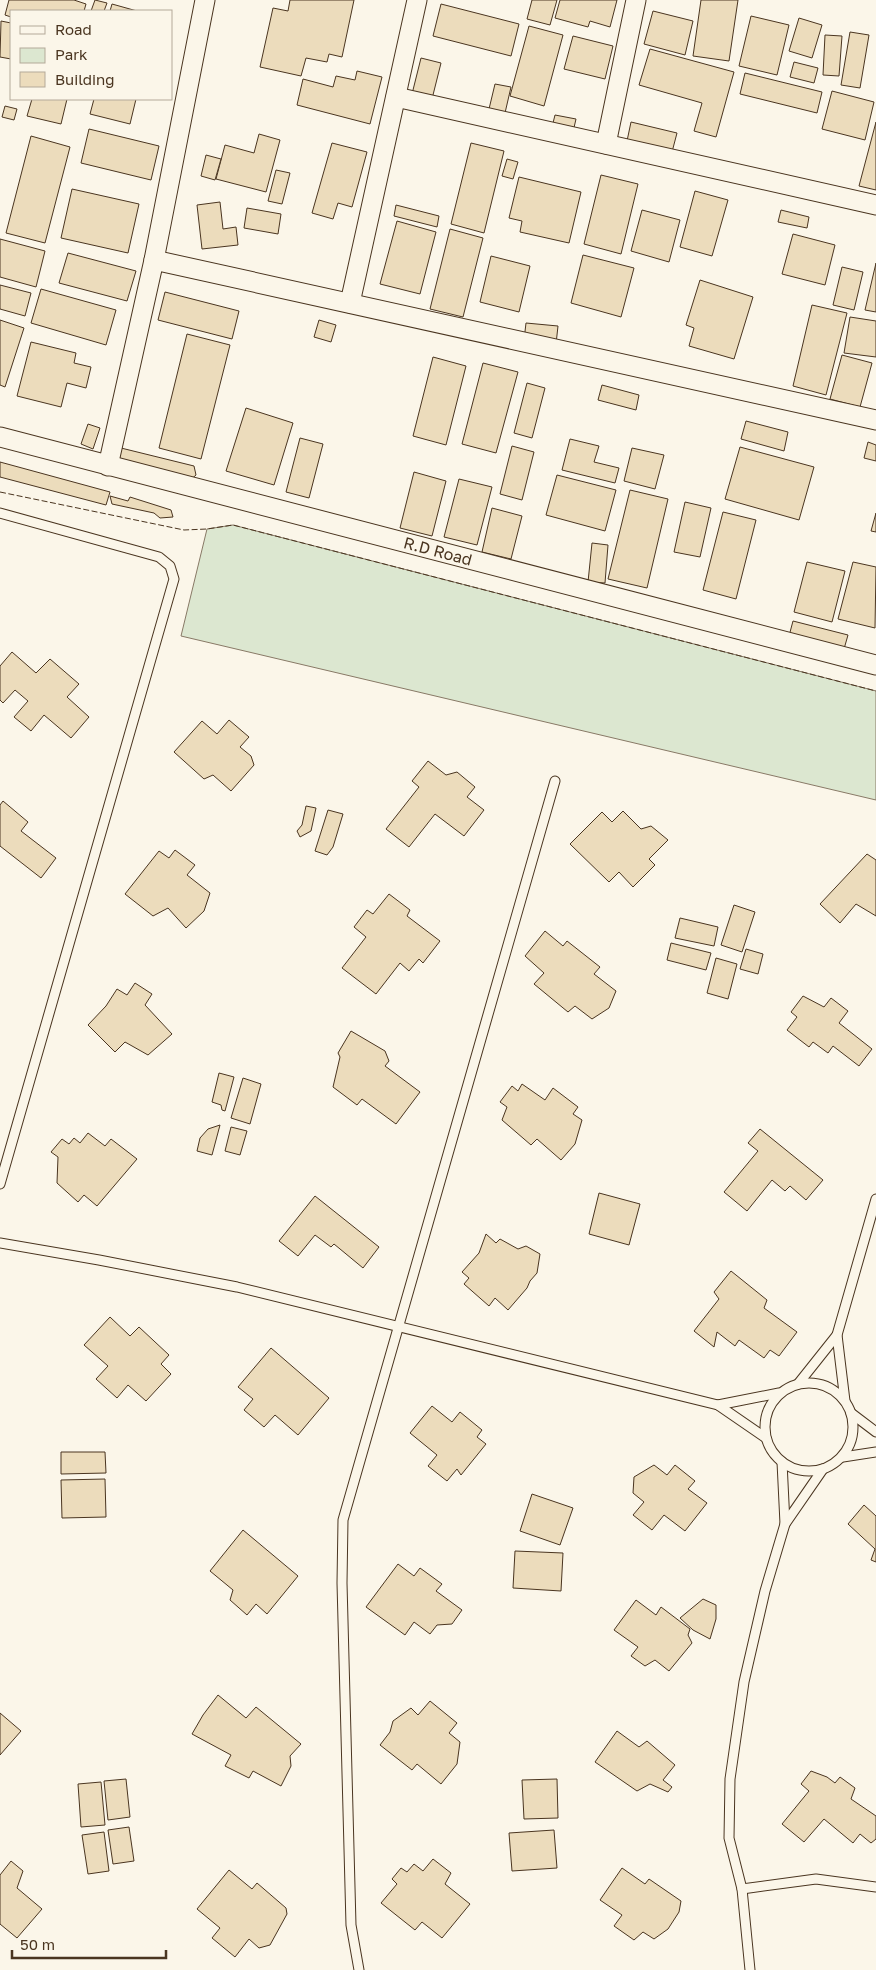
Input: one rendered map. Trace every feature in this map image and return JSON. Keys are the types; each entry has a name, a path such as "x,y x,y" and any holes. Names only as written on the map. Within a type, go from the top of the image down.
{"street":[{"path":"108,466 154,260 205,0"},
{"path":"350,304 417,0"},
{"path":"606,144 636,0"},
{"path":"396,97 876,205"},
{"path":"154,260 876,420"},
{"name":"R.D Road","path":"0,437 876,665"}],"lane":[{"path":"0,513 159,557 170,566 174,579 0,1184"},
{"path":"360,1970 351,1925 342,1538 348,1500 400,1328 555,781"},
{"path":"845,1401 837,1336 876,1199"},
{"path":"0,1243 237,1287 718,1405 766,1438"},
{"path":"798,1384 837,1336"},
{"path":"718,1405 778,1393 798,1384 812,1382 825,1386 836,1392 845,1401 851,1413 853,1425 852,1438 843,1457"},
{"path":"778,1393 771,1401 764,1424 766,1438 772,1452 782,1462 795,1469 809,1471 824,1468 843,1457 876,1452"},
{"path":"851,1413 876,1432"},
{"path":"782,1462 785,1524"},
{"path":"750,1970 742,1889 728,1838 730,1778 744,1682 764,1591 785,1524 824,1468"},
{"path":"742,1889 816,1880 876,1887"}],"green space":[{"path":"233,525 876,691 876,800 181,636 207,529"}],"building":[{"path":"9,0 74,0 86,4 84,10 10,10 10,17 5,15"},
{"path":"95,0 107,3 104,10 91,10"},
{"path":"290,0 354,0 342,57 329,54 327,62 306,58 301,76 260,67 273,8 288,11"},
{"path":"532,0 557,0 550,25 527,19"},
{"path":"560,0 617,0 610,27 590,21 588,27 555,18"},
{"path":"701,0 738,0 729,61 693,56"},
{"path":"112,4 133,10 110,10"},
{"path":"441,4 519,24 511,56 433,36"},
{"path":"653,11 693,21 685,55 644,44"},
{"path":"751,16 789,25 777,75 739,66"},
{"path":"799,18 822,25 812,58 789,51"},
{"path":"1,21 10,23 10,59 0,57"},
{"path":"529,26 563,35 544,106 510,96"},
{"path":"850,32 869,35 860,88 841,85"},
{"path":"825,35 842,36 839,76 823,75"},
{"path":"573,36 613,46 605,79 564,69"},
{"path":"650,49 734,72 716,137 694,131 702,103 639,85"},
{"path":"421,58 441,63 432,99 412,94"},
{"path":"794,62 818,68 814,83 790,77"},
{"path":"357,71 382,77 370,124 297,105 303,79 333,87 336,76 355,80"},
{"path":"745,73 822,92 817,113 740,94"},
{"path":"495,84 511,87 505,113 489,109"},
{"path":"832,91 874,102 865,140 822,129"},
{"path":"32,100 67,100 61,124 27,116"},
{"path":"94,100 136,100 130,124 90,114"},
{"path":"5,106 17,109 14,120 2,117"},
{"path":"555,115 576,119 573,132 552,127"},
{"path":"631,122 677,133 672,152 627,141"},
{"path":"876,122 876,190 859,186"},
{"path":"89,129 159,146 151,180 81,163"},
{"path":"259,134 280,140 266,192 216,179 225,145 254,153"},
{"path":"31,136 70,147 45,243 6,233"},
{"path":"332,143 367,152 352,207 338,203 333,219 312,213"},
{"path":"471,143 504,151 484,233 451,224"},
{"path":"206,155 221,159 215,180 201,176"},
{"path":"507,159 518,162 513,179 502,176"},
{"path":"276,170 290,173 282,204 268,201"},
{"path":"601,175 638,184 621,254 584,244"},
{"path":"519,177 581,192 569,243 520,232 522,221 509,218"},
{"path":"72,189 139,204 128,253 61,238"},
{"path":"695,191 728,200 712,256 680,247"},
{"path":"220,202 223,229 236,227 238,245 202,249 197,205"},
{"path":"396,205 439,216 437,227 394,216"},
{"path":"247,208 281,214 278,234 244,228"},
{"path":"642,210 680,220 669,262 631,251"},
{"path":"781,210 809,217 807,228 778,222"},
{"path":"397,221 436,232 420,294 380,284"},
{"path":"450,229 483,238 463,317 430,309"},
{"path":"793,234 835,245 825,285 782,274"},
{"path":"0,239 45,251 36,287 0,277"},
{"path":"68,253 136,271 127,301 59,283"},
{"path":"583,255 634,268 621,317 571,303"},
{"path":"491,256 530,266 519,312 480,302"},
{"path":"876,263 876,312 865,310"},
{"path":"842,267 863,272 854,310 833,305"},
{"path":"700,280 753,297 734,359 689,346 694,328 686,325"},
{"path":"0,285 31,293 25,316 0,309"},
{"path":"41,289 116,310 106,345 31,323"},
{"path":"165,292 239,311 232,339 158,320"},
{"path":"812,305 847,313 826,395 793,386"},
{"path":"850,317 876,321 876,357 844,353"},
{"path":"0,320 24,328 5,387 0,385"},
{"path":"319,320 336,325 331,342 314,337"},
{"path":"526,323 558,326 556,344 524,340"},
{"path":"187,334 230,345 201,459 159,448"},
{"path":"31,342 76,353 74,363 91,367 86,388 67,383 61,407 17,396"},
{"path":"842,355 872,363 860,407 830,399"},
{"path":"433,357 466,366 446,445 413,436"},
{"path":"483,363 518,372 496,453 462,444"},
{"path":"527,383 545,388 532,438 514,433"},
{"path":"602,385 639,395 636,410 598,400"},
{"path":"246,408 293,423 274,485 226,471"},
{"path":"746,421 788,432 784,451 741,439"},
{"path":"88,424 100,428 93,449 81,444"},
{"path":"300,438 323,444 309,498 286,492"},
{"path":"570,439 599,446 594,462 619,468 615,483 562,470"},
{"path":"868,442 876,445 876,461 864,458"},
{"path":"512,446 534,452 522,500 500,494"},
{"path":"740,447 814,467 799,520 725,499"},
{"path":"121,448 194,466 196,475 188,482 116,464"},
{"path":"632,448 664,455 655,489 624,481"},
{"path":"0,462 110,492 106,505 0,477"},
{"path":"414,472 446,481 432,536 400,528"},
{"path":"557,475 616,490 605,531 546,515"},
{"path":"459,479 492,487 477,545 444,537"},
{"path":"630,490 668,499 647,588 608,579"},
{"path":"110,496 128,501 130,497 171,510 173,517 160,518 154,513 112,504"},
{"path":"685,502 711,508 700,557 674,552"},
{"path":"492,508 522,516 511,559 482,552"},
{"path":"723,512 756,520 736,599 703,590"},
{"path":"876,513 876,532 871,531"},
{"path":"592,543 608,545 605,583 588,582"},
{"path":"807,562 845,571 832,622 794,612"},
{"path":"853,562 876,567 875,628 838,619"},
{"path":"793,621 848,635 844,649 789,636"},
{"path":"12,652 36,673 50,659 79,684 67,697 89,717 71,738 44,715 31,731 14,717 28,701 15,690 3,703 0,700 0,666"},
{"path":"229,720 249,737 240,747 251,756 254,765 231,791 213,775 204,779 174,752 202,721 217,734"},
{"path":"428,761 446,775 457,772 475,787 467,797 484,810 464,836 435,814 409,847 386,829 419,787 412,781"},
{"path":"3,801 28,822 21,831 56,858 41,878 0,846 0,805"},
{"path":"306,806 316,808 311,831 300,837 297,831 302,825"},
{"path":"328,810 343,814 333,847 327,855 315,851"},
{"path":"623,811 641,829 651,826 668,840 649,859 655,865 633,887 619,872 609,882 570,844 602,812 612,822"},
{"path":"175,850 195,865 187,875 210,893 204,911 186,928 168,908 153,916 125,894 159,851 169,858"},
{"path":"867,854 876,860 876,916 856,904 840,923 820,904"},
{"path":"389,894 410,910 407,916 440,941 423,963 419,959 409,971 400,963 376,994 342,968 366,937 354,927 367,910 373,914"},
{"path":"734,905 755,912 742,952 721,945"},
{"path":"680,918 718,927 714,946 675,938"},
{"path":"545,931 563,946 567,941 600,967 594,974 616,991 609,1008 592,1019 575,1006 568,1012 534,984 544,973 525,956"},
{"path":"671,943 711,953 706,970 667,960"},
{"path":"746,949 763,954 758,974 740,969"},
{"path":"716,958 737,964 728,999 707,993"},
{"path":"135,983 152,994 145,1005 172,1034 148,1055 125,1042 115,1052 88,1025 106,1006 117,989 127,995"},
{"path":"803,996 824,1007 831,998 848,1011 839,1023 872,1049 859,1066 833,1046 828,1053 813,1042 809,1047 787,1030 797,1017 791,1012"},
{"path":"351,1031 385,1051 389,1061 385,1066 420,1092 396,1124 362,1099 357,1105 333,1087 340,1057 338,1053"},
{"path":"219,1073 234,1077 225,1111 222,1110 221,1105 212,1102"},
{"path":"243,1078 261,1084 250,1124 231,1118"},
{"path":"522,1084 545,1100 553,1088 578,1107 573,1114 582,1120 575,1144 561,1160 537,1139 531,1145 502,1120 507,1107 500,1102 512,1086 518,1091"},
{"path":"220,1125 212,1155 197,1151 200,1138 208,1129"},
{"path":"231,1127 247,1131 240,1155 225,1151"},
{"path":"760,1129 823,1180 806,1200 790,1186 785,1191 772,1180 747,1211 724,1192 758,1151 748,1143"},
{"path":"88,1133 105,1146 111,1139 137,1159 97,1206 84,1195 78,1202 57,1183 58,1157 51,1152 62,1139 69,1144 74,1138 80,1143"},
{"path":"599,1193 640,1204 629,1245 589,1234"},
{"path":"315,1196 379,1247 363,1268 334,1244 331,1247 315,1235 298,1256 279,1241"},
{"path":"486,1234 496,1243 500,1239 518,1249 526,1246 540,1254 537,1273 508,1310 495,1298 489,1306 464,1284 469,1278 462,1272 479,1253"},
{"path":"731,1271 767,1300 764,1308 797,1332 779,1356 770,1350 764,1358 739,1340 735,1346 717,1332 714,1347 694,1331 719,1299 714,1292"},
{"path":"110,1317 130,1336 139,1327 169,1355 161,1364 171,1374 146,1401 128,1385 117,1398 96,1379 108,1366 84,1345"},
{"path":"271,1348 329,1398 298,1435 275,1415 264,1427 244,1410 253,1399 238,1387"},
{"path":"432,1406 452,1422 460,1412 482,1430 477,1437 486,1444 461,1475 457,1469 447,1481 428,1466 437,1455 410,1433"},
{"path":"61,1452 105,1452 106,1473 61,1474"},
{"path":"654,1465 667,1475 675,1465 695,1481 688,1489 707,1503 685,1531 664,1515 652,1530 633,1515 644,1502 633,1493 634,1477"},
{"path":"105,1479 106,1517 62,1518 61,1480"},
{"path":"532,1494 573,1508 560,1545 520,1531"},
{"path":"864,1505 876,1516 876,1562 871,1560 875,1549 848,1524"},
{"path":"243,1530 298,1576 267,1614 256,1604 247,1615 230,1600 233,1590 210,1571"},
{"path":"515,1551 563,1553 561,1591 513,1588"},
{"path":"398,1564 414,1576 420,1568 442,1584 436,1591 462,1610 452,1624 437,1625 430,1634 414,1622 405,1635 366,1607"},
{"path":"703,1599 716,1605 716,1619 710,1639 693,1630 680,1618"},
{"path":"636,1600 656,1615 661,1607 690,1629 688,1635 692,1643 669,1671 655,1660 645,1666 631,1656 638,1647 614,1630"},
{"path":"218,1695 246,1718 256,1707 301,1744 290,1756 291,1766 281,1786 253,1771 249,1778 225,1766 231,1755 192,1734"},
{"path":"430,1701 457,1723 449,1733 460,1742 457,1764 441,1784 417,1764 412,1770 380,1745 390,1732 393,1721 411,1708 418,1715"},
{"path":"0,1713 21,1731 0,1755"},
{"path":"617,1731 639,1747 647,1741 675,1765 663,1780 672,1787 668,1792 650,1784 637,1791 595,1762"},
{"path":"811,1771 827,1777 835,1783 840,1777 855,1788 851,1799 876,1816 876,1839 871,1843 860,1834 853,1843 824,1819 804,1842 782,1824 809,1791 801,1784"},
{"path":"126,1779 130,1817 108,1820 104,1781"},
{"path":"557,1779 558,1818 524,1819 522,1780"},
{"path":"101,1782 105,1825 81,1827 78,1784"},
{"path":"129,1827 134,1861 113,1864 108,1830"},
{"path":"554,1830 557,1868 512,1871 509,1833"},
{"path":"104,1832 109,1871 88,1874 82,1835"},
{"path":"433,1859 451,1873 445,1884 470,1904 442,1938 422,1922 415,1930 381,1903 397,1884 392,1879 401,1868 407,1872 414,1864 423,1871"},
{"path":"11,1861 23,1871 17,1888 42,1909 17,1938 0,1924 0,1875"},
{"path":"622,1868 645,1884 649,1879 681,1901 679,1912 668,1929 654,1939 643,1932 634,1940 614,1926 622,1915 600,1900"},
{"path":"229,1870 252,1889 257,1883 286,1908 287,1914 270,1945 259,1948 249,1939 235,1957 212,1938 220,1928 197,1909"}],"fence":[{"path":"0,492 184,530 233,525 876,691"}]}
